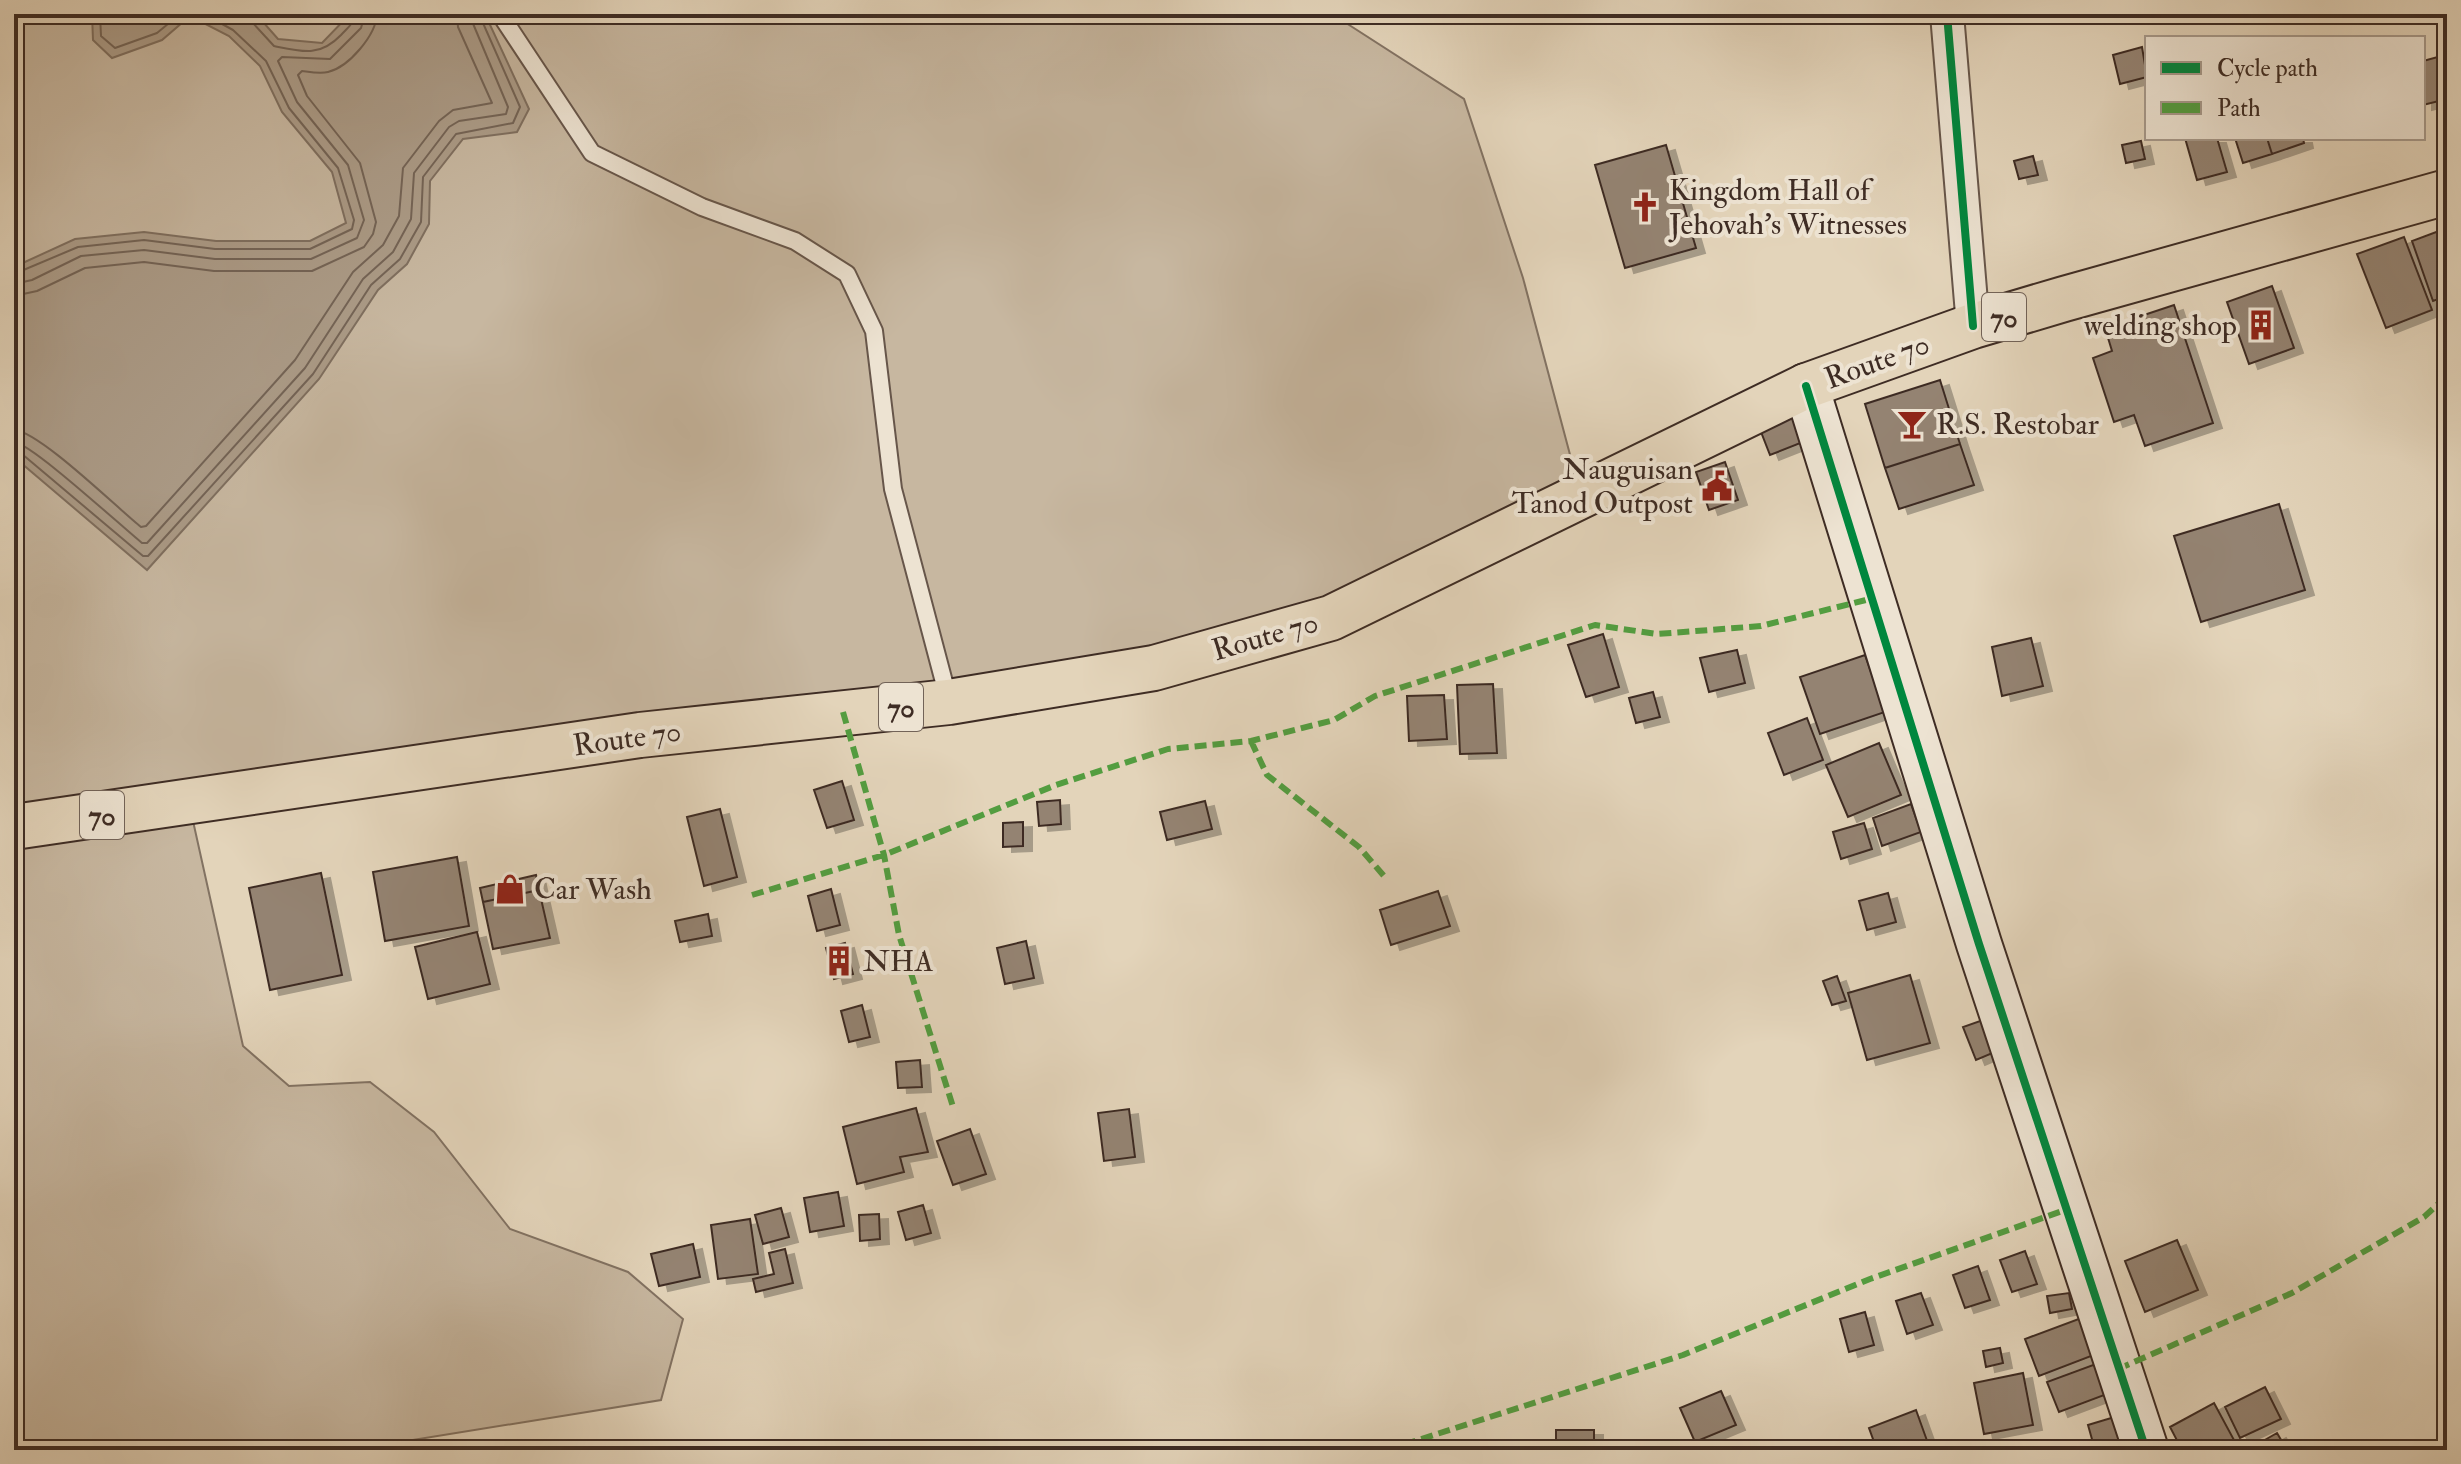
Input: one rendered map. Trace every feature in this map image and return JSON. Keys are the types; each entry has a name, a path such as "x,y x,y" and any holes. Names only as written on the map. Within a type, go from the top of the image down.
{"highway":[{"name":"Route 70","path":"14,827 640,735 949,702 1154,668 1331,618 1806,386 1973,326 2447,192"}],"street":[{"path":"1947,14 1973,326"},
{"path":"1806,386 1974,929 2146,1450"}],"lane":[{"path":"500,14 592,153 702,207 795,241 847,274 874,331 893,489 949,702"}],"shaded area":[{"path":"14,14 1343,14 1343,21 1464,99 1523,278 1581,496 1331,618 189,803 243,1046 289,1086 370,1082 434,1132 510,1229 628,1272 683,1319 661,1400 351,1450 14,1450"}],"water":[{"path":"92,14 256,14 278,39 322,43 350,14 485,14 529,109 517,132 463,139 430,181 429,224 407,264 378,290 319,379 147,570 14,457 14,267 75,239 144,232 216,241 310,241 346,223 332,172 282,112 260,66 229,36 190,16 162,40 112,58 93,40"}],"building":[{"path":"2142,47 2145,78 2120,84 2113,55"},
{"path":"2445,55 2447,99 2425,104 2425,60"},
{"path":"2186,140 2218,140 2227,172 2197,180"},
{"path":"2236,140 2268,140 2272,154 2243,163"},
{"path":"2268,140 2303,140 2304,143 2272,154"},
{"path":"2141,141 2145,159 2126,163 2122,145"},
{"name":"Kingdom Hall of Jehovah's Witnesses","path":"1666,145 1696,248 1625,268 1595,165"},
{"path":"2033,156 2038,175 2019,179 2014,161"},
{"path":"2447,228 2447,296 2433,301 2412,241"},
{"path":"2404,237 2432,310 2386,328 2357,254"},
{"name":"welding shop","path":"2272,286 2294,348 2249,364 2227,302"},
{"path":"2174,305 2213,423 2145,446 2134,415 2114,422 2093,358 2112,351 2105,328"},
{"name":"R.S. Restobar","path":"1940,380 1960,444 1885,468 1865,404"},
{"path":"1789,406 1803,442 1770,455 1756,419"},
{"path":"1960,444 1974,485 1899,509 1885,468"},
{"name":"Nauguisan Tanod Outpost","path":"1725,462 1738,500 1709,510 1696,472"},
{"path":"2279,504 2305,590 2201,622 2174,536"},
{"path":"1603,634 1619,687 1586,697 1568,645"},
{"path":"2031,638 2043,686 2002,696 1992,647"},
{"path":"1737,650 1745,683 1709,692 1700,658"},
{"path":"1865,655 1885,712 1820,734 1800,677"},
{"path":"1493,684 1497,753 1460,754 1457,685"},
{"path":"1653,692 1660,717 1636,723 1629,698"},
{"path":"1444,695 1447,739 1409,741 1407,696"},
{"path":"1807,718 1823,760 1784,775 1768,733"},
{"path":"1879,743 1901,795 1848,817 1826,765"},
{"path":"842,781 854,820 827,828 814,790"},
{"path":"1060,800 1061,824 1039,826 1037,802"},
{"path":"1205,801 1212,829 1167,840 1160,812"},
{"path":"1911,804 1921,832 1882,846 1873,818"},
{"path":"720,809 737,877 704,886 687,817"},
{"path":"1023,822 1023,846 1003,847 1003,823"},
{"path":"1864,823 1872,849 1841,859 1833,832"},
{"path":"457,857 469,926 385,941 373,872"},
{"path":"321,873 342,975 270,990 249,888"},
{"name":"Car Wash","path":"536,875 539,890 483,902 480,888"},
{"path":"831,889 840,925 817,931 808,896"},
{"path":"539,890 550,938 493,949 483,902"},
{"path":"1438,891 1450,926 1391,945 1380,910"},
{"path":"1888,893 1896,922 1867,930 1859,901"},
{"path":"708,914 712,936 680,942 675,921"},
{"path":"477,932 490,984 428,999 415,947"},
{"path":"1026,941 1034,978 1005,984 997,948"},
{"name":"NHA","path":"845,943 853,974 834,979 826,948"},
{"path":"1910,975 1930,1043 1867,1060 1848,993"},
{"path":"1837,976 1846,1001 1832,1005 1823,981"},
{"path":"862,1005 870,1037 849,1042 841,1011"},
{"path":"1983,1020 1995,1052 1976,1060 1963,1027"},
{"path":"920,1060 922,1087 898,1088 896,1062"},
{"path":"916,1108 928,1152 900,1157 904,1172 857,1184 843,1127"},
{"path":"1129,1109 1135,1157 1104,1161 1098,1113"},
{"path":"970,1129 986,1174 953,1185 937,1141"},
{"path":"838,1192 844,1226 810,1232 804,1198"},
{"path":"923,1205 931,1233 906,1240 898,1212"},
{"path":"781,1208 789,1237 763,1244 755,1215"},
{"path":"879,1214 880,1239 860,1241 859,1215"},
{"path":"750,1219 758,1274 718,1279 711,1225"},
{"path":"2177,1240 2198,1290 2145,1312 2125,1261"},
{"path":"693,1244 700,1277 659,1286 651,1254"},
{"path":"785,1249 793,1283 756,1292 753,1279 774,1274 769,1253"},
{"path":"2025,1251 2037,1284 2012,1292 2000,1260"},
{"path":"1978,1266 1990,1300 1965,1308 1953,1275"},
{"path":"1921,1293 1933,1325 1907,1334 1896,1301"},
{"path":"2069,1293 2072,1309 2050,1313 2047,1296"},
{"path":"1865,1312 1874,1345 1849,1352 1840,1319"},
{"path":"2084,1317 2099,1353 2039,1376 2025,1339"},
{"path":"2000,1348 2003,1363 1986,1367 1983,1351"},
{"path":"2104,1361 2115,1391 2059,1412 2047,1382"},
{"path":"2023,1373 2033,1425 1984,1434 1974,1383"},
{"path":"2265,1387 2281,1419 2240,1438 2225,1407"},
{"path":"1721,1391 1736,1425 1695,1442 1680,1408"},
{"path":"2214,1403 2234,1440 2215,1450 2182,1450 2170,1427"},
{"path":"1916,1410 1930,1449 1877,1450 1869,1428"},
{"path":"2121,1415 2123,1450 2095,1450 2088,1425"},
{"path":"1556,1430 1594,1430 1594,1450 1556,1450"},
{"path":"2277,1433 2287,1450 2249,1450 2249,1449"}],"marked path":[{"path":"752,895 884,855 1056,785 1168,749 1251,741 1334,720 1375,696 1595,625 1657,634 1761,626 1870,599"},
{"path":"843,712 884,855 899,935 954,1110"},
{"path":"1251,741 1267,775 1359,847 1384,876"},
{"path":"2118,1369 2292,1293 2424,1217 2447,1196"},
{"path":"1387,1450 1683,1355 1870,1279 2065,1210"}],"cycle path":[{"path":"1947,14 1973,326"},
{"path":"1806,386 1979,944 2146,1450"}],"place":[{"name":"Kingdom Hall of Jehovah's Witnesses","path":"1645,207"},
{"name":"welding shop","path":"2261,325"},
{"name":"R.S. Restobar","path":"1912,424"},
{"name":"Nauguisan Tanod Outpost","path":"1717,486"},
{"name":"Car Wash","path":"510,889"},
{"name":"NHA","path":"839,961"}]}
